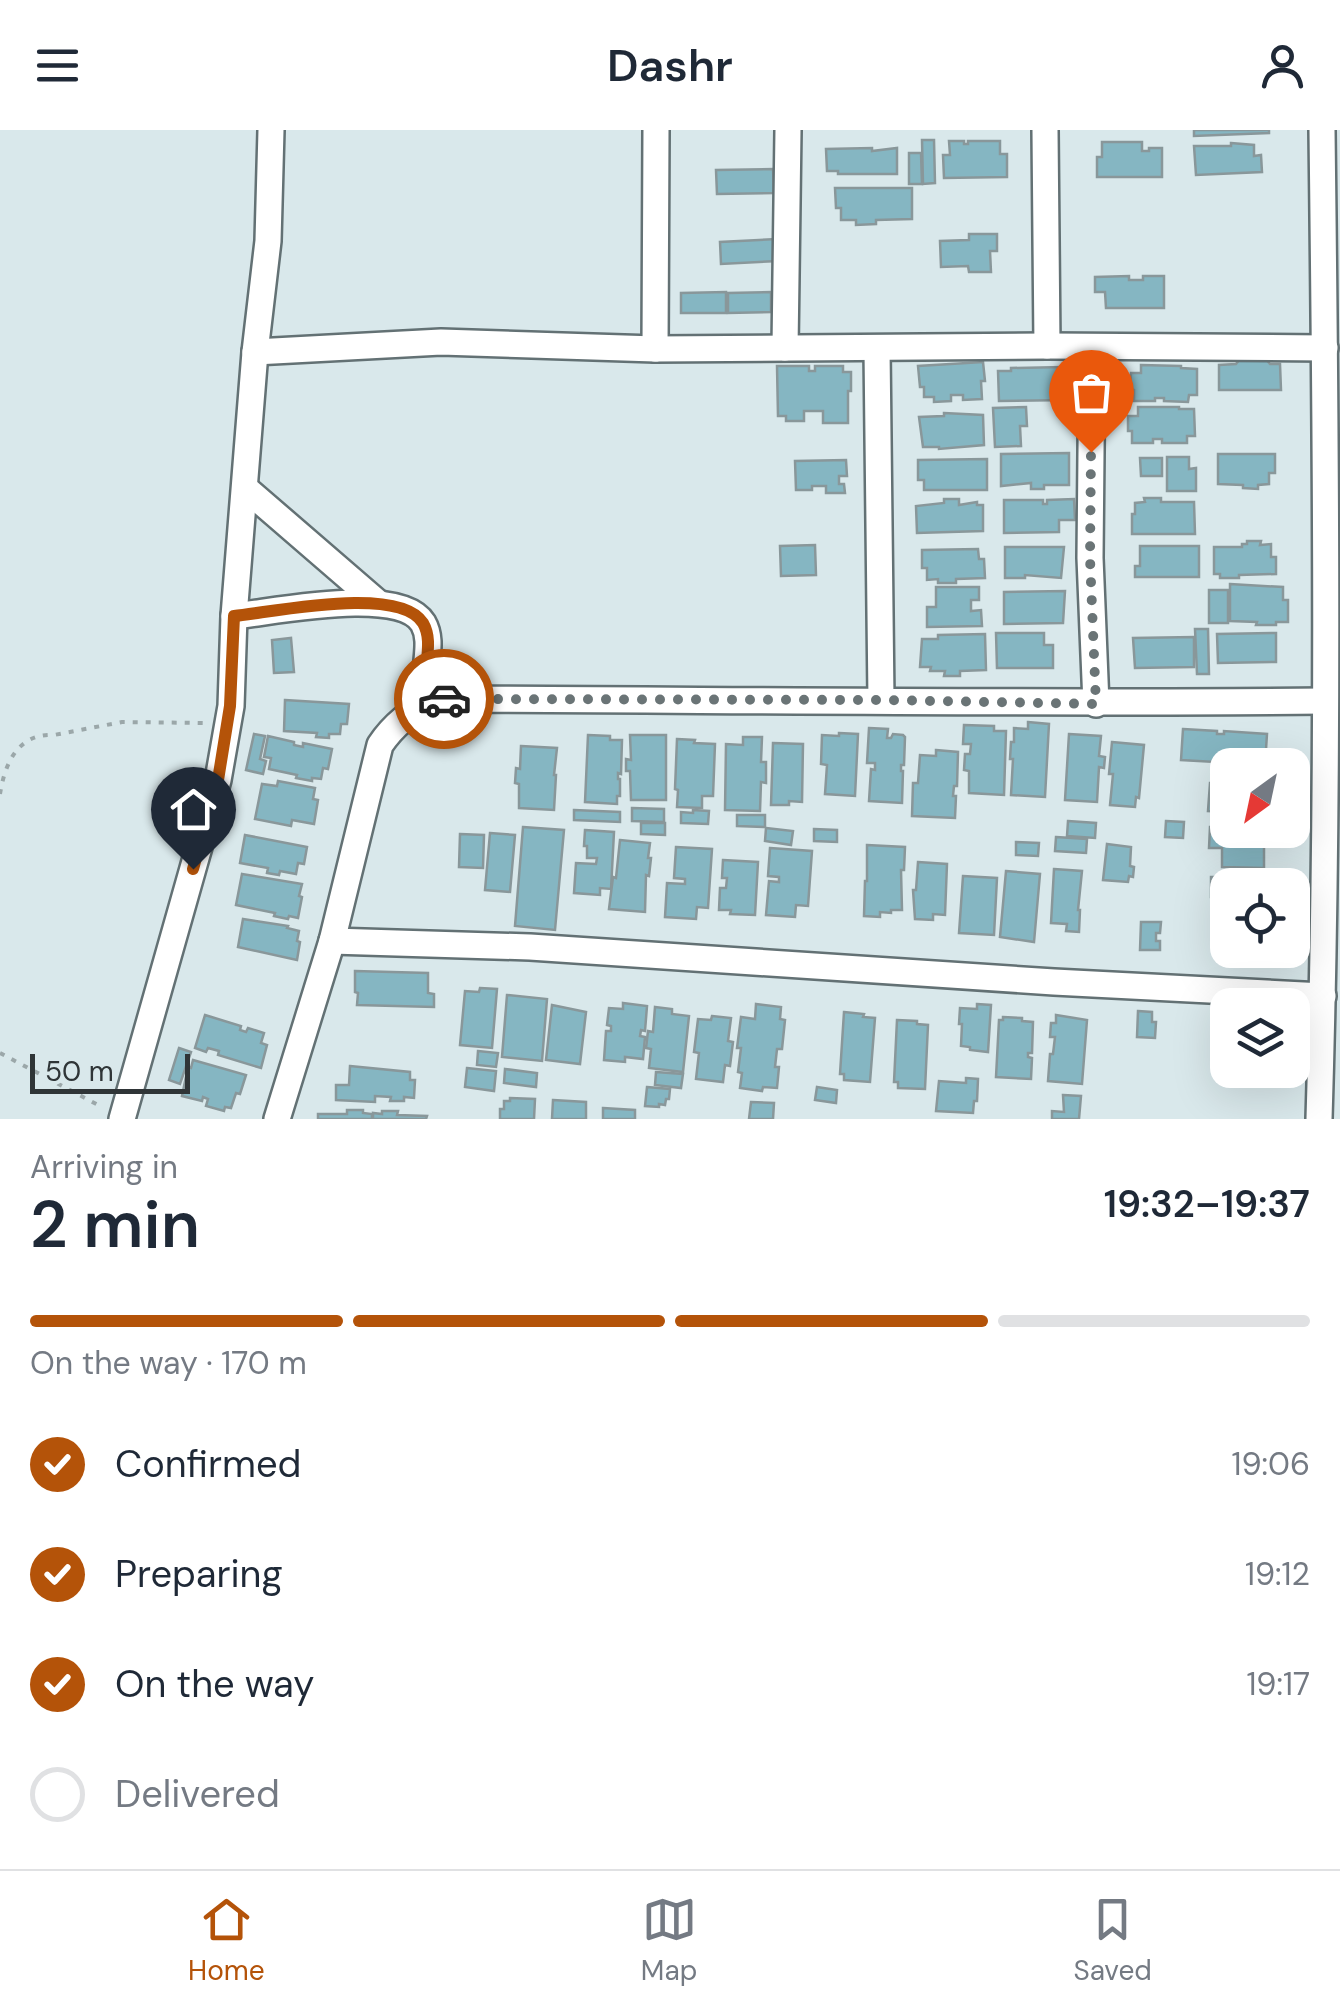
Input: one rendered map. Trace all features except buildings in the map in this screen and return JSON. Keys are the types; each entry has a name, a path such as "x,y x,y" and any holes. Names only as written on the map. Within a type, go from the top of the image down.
{"street":[{"path":"122,1118 218,780 229,715 254,352 268,240 271,130"},
{"path":"656,130 656,349"},
{"path":"784,348 788,130"},
{"path":"1045,130 1048,346"},
{"path":"1319,1119 1325,701 1333,564 1322,130"},
{"path":"254,352 441,342 656,349 1092,347 1330,336"},
{"path":"1092,347 1090,558 1096,704"},
{"path":"878,349 881,700"},
{"path":"245,488 377,602"},
{"path":"234,616 377,602 397,606 423,623 428,644 427,685 433,699"},
{"path":"278,1119 332,941 380,745 391,728 433,699 1096,704 1325,701"},
{"path":"332,941 530,946 1323,996"}],"path":[{"path":"0,794 11,756 43,734 122,722 204,723 229,715"},
{"path":"0,1053 122,1118"}],"way so far":[{"path":"444,699 1096,704 1090,558 1091,452"}],"route":[{"path":"193,869 218,780 230,706 234,616 377,602 397,606 423,623 428,644 427,685 433,699 444,699"}]}
